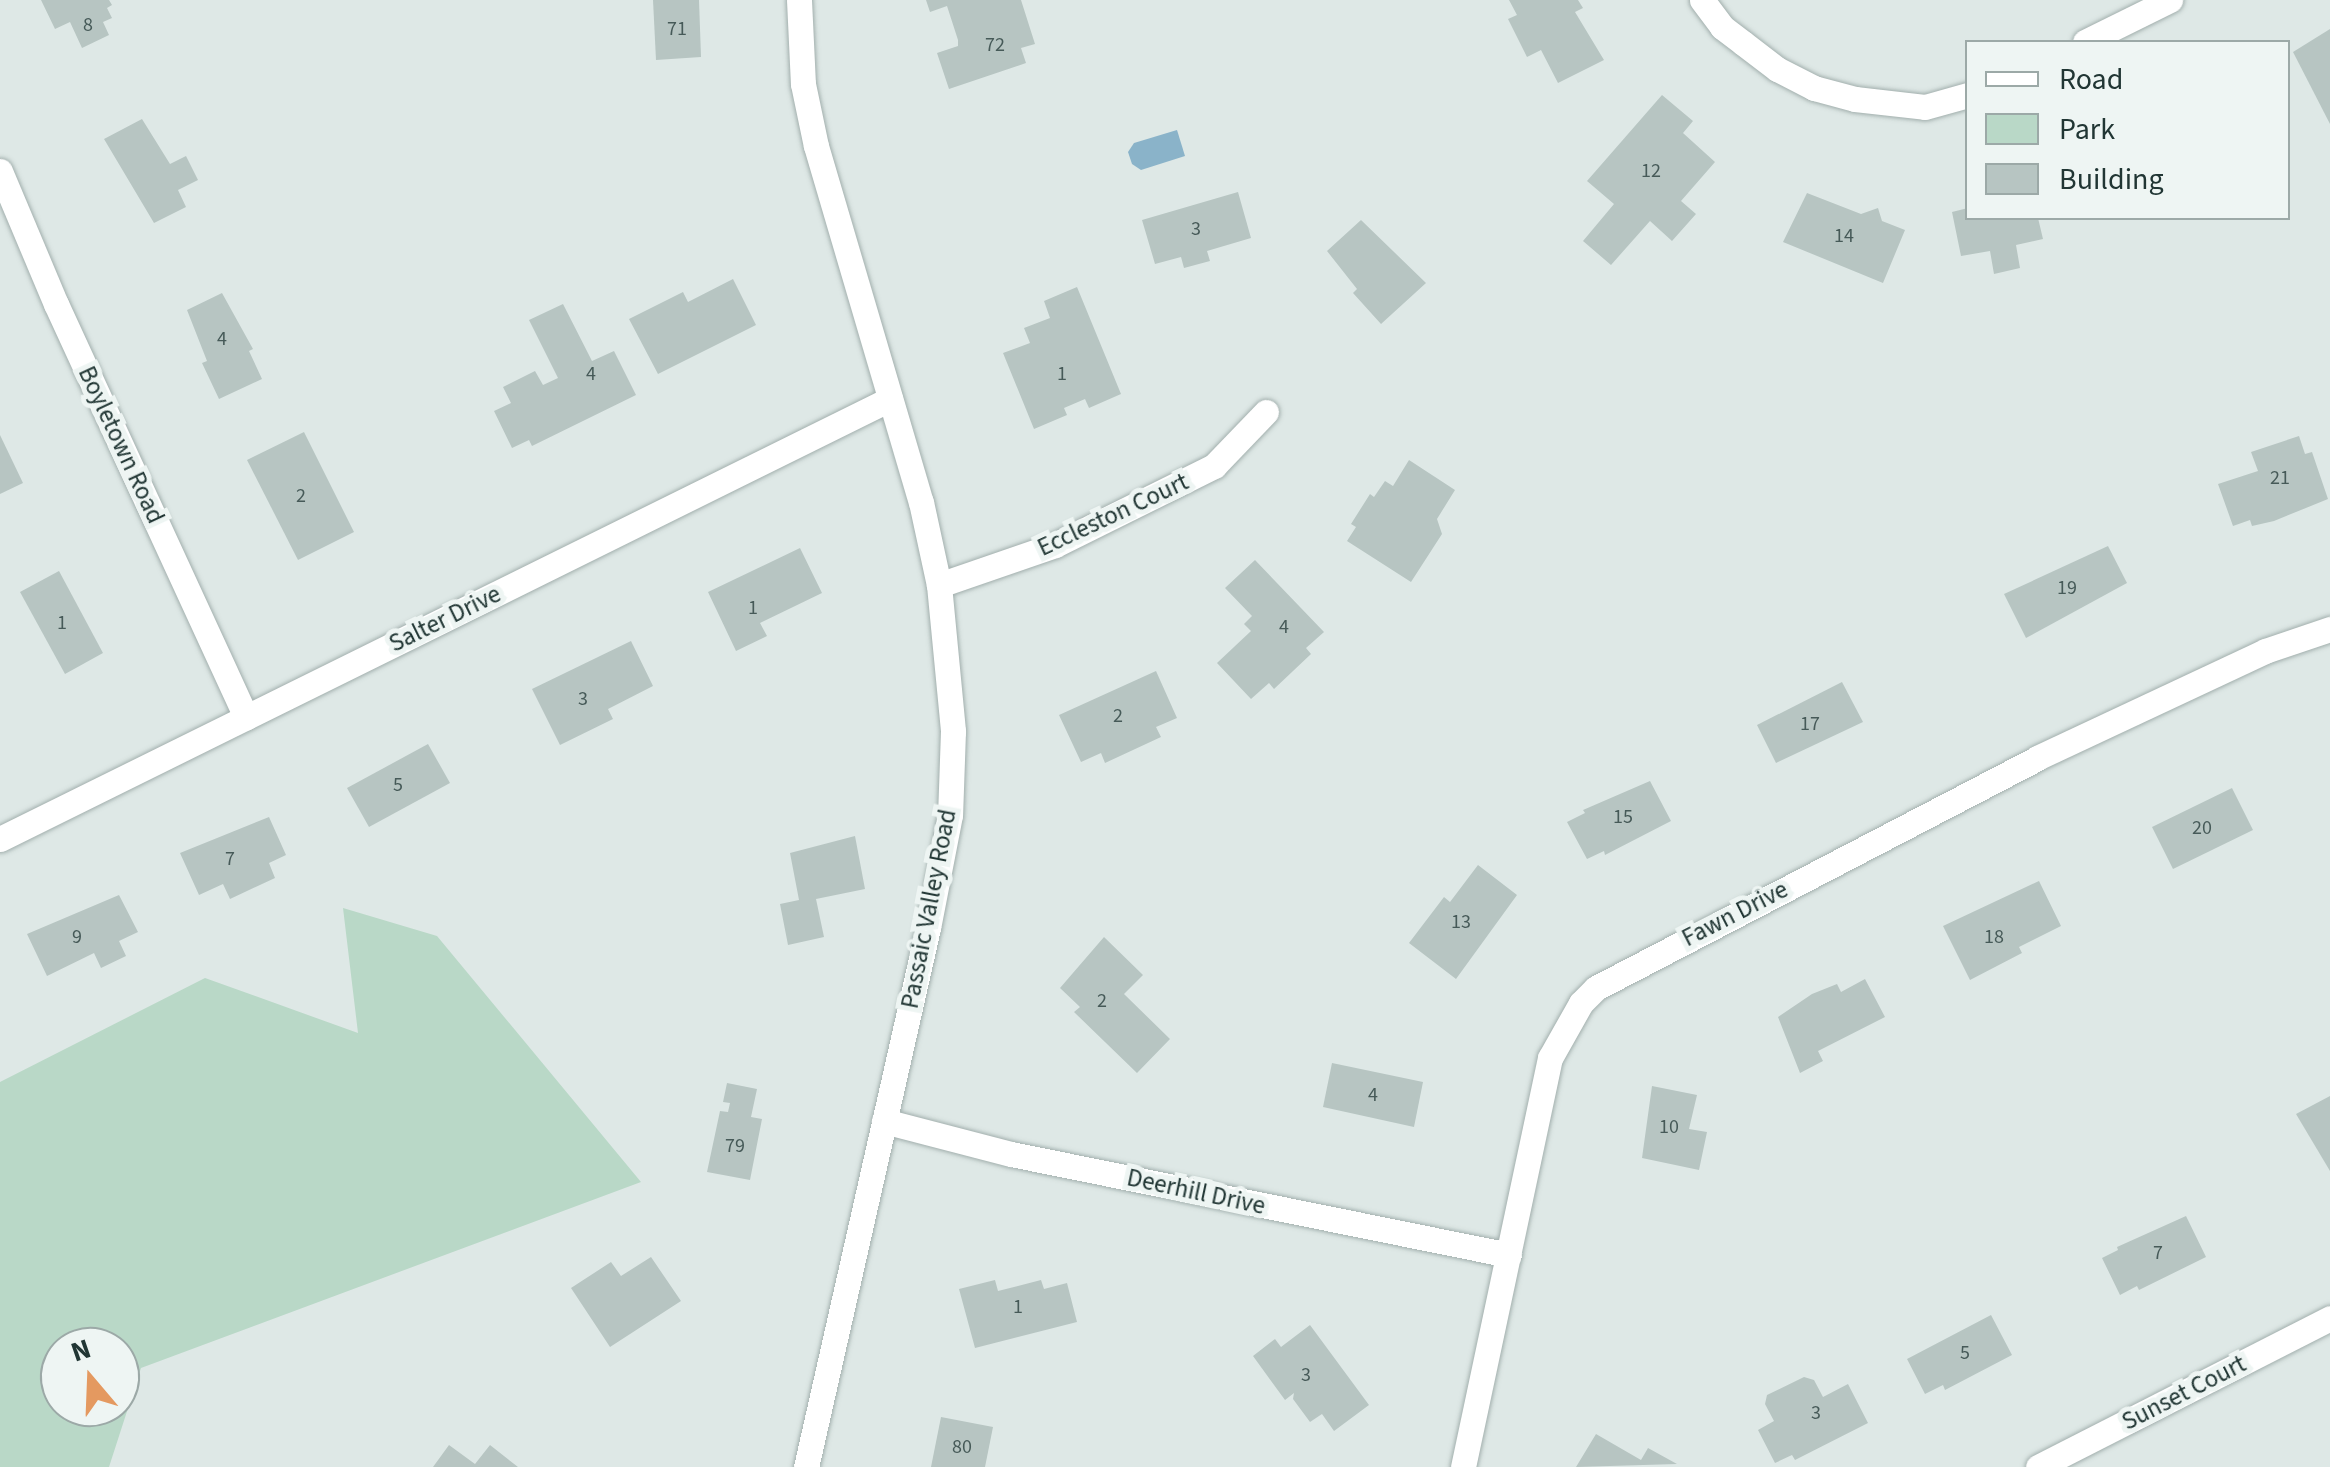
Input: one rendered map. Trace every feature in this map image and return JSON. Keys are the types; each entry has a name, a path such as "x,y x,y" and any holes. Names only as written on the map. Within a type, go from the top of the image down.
{"street":[{"name":"Passaic Valley Road","path":"799,0 803,84 816,146 939,585 953,731 950,816 806,1467"},
{"path":"1702,0 1722,27 1776,69 1814,88 1855,99 1924,107 1965,96"},
{"path":"2090,40 2170,0"},
{"name":"Boyletown Road","path":"0,171 56,304 246,717"},
{"name":"Salter Drive","path":"0,839 890,399"},
{"name":"Eccleston Court","path":"939,585 1055,545 1214,466 1266,412"},
{"name":"Fawn Drive","path":"1463,1467 1550,1058 1573,1015 1596,988 2037,758 2266,651 2330,629"},
{"name":"Deerhill Drive","path":"884,1121 1011,1154 1509,1255"},
{"name":"Sunset Court","path":"2038,1467 2330,1318"}],"green space":[{"path":"343,908 437,936 641,1182 140,1371 140,1327 40,1327 40,1427 122,1427 109,1467 0,1467 0,1082 205,978 358,1033"}],"water":[{"path":"1177,130 1185,156 1141,170 1132,164 1128,152 1134,143"}],"building":[{"path":"41,0 109,0 112,5 107,8 112,18 103,22 109,35 82,48 70,22 55,29"},
{"path":"653,0 699,0 701,57 656,60"},
{"path":"926,0 1021,0 1035,44 1021,48 1026,63 949,89 937,53 958,46 958,40 947,6 930,12"},
{"path":"1509,0 1578,0 1583,8 1575,12 1604,60 1558,83 1541,50 1527,57 1508,19 1517,15"},
{"path":"2330,29 2330,124 2293,52"},
{"path":"1662,95 1693,121 1683,133 1715,162 1681,201 1696,214 1672,241 1650,221 1611,265 1583,241 1614,204 1587,181"},
{"path":"142,119 170,164 186,156 198,180 178,190 186,207 154,223 104,139"},
{"path":"1238,192 1251,238 1207,251 1210,261 1184,268 1181,257 1155,264 1142,220"},
{"path":"1807,193 1861,214 1878,208 1882,221 1905,230 1883,283 1783,242"},
{"path":"1965,209 1965,220 2038,220 2043,239 2016,245 2020,268 1994,274 1990,251 1961,256 1952,212"},
{"path":"1361,220 1426,283 1381,324 1353,293 1357,289 1327,251"},
{"path":"733,279 756,325 658,374 629,319 683,292 688,302"},
{"path":"1077,287 1121,394 1089,408 1085,399 1064,408 1067,415 1034,429 1003,353 1030,343 1024,328 1050,318 1044,301"},
{"path":"222,293 253,349 249,351 262,379 219,399 202,363 207,361 187,310"},
{"path":"563,304 592,361 614,351 636,395 532,446 529,440 512,448 494,411 511,403 503,387 535,371 543,385 558,378 529,320"},
{"path":"304,432 354,532 298,560 247,460"},
{"path":"0,435 23,483 0,494"},
{"path":"2299,436 2305,454 2312,452 2328,499 2274,521 2252,526 2250,520 2233,526 2218,484 2258,471 2251,452"},
{"path":"1409,460 1455,490 1437,519 1442,534 1411,582 1347,541 1356,527 1351,524 1370,494 1374,497 1385,481 1393,486"},
{"path":"2108,546 2127,583 2026,638 2004,594"},
{"path":"800,548 822,593 760,623 767,636 736,651 708,592"},
{"path":"1255,560 1324,632 1306,648 1311,654 1274,689 1269,683 1251,699 1217,663 1251,631 1244,624 1252,616 1225,588"},
{"path":"59,571 103,653 65,674 20,592"},
{"path":"631,641 653,686 608,709 613,719 560,745 532,689"},
{"path":"1156,671 1177,718 1156,727 1161,737 1105,763 1101,753 1081,762 1059,715"},
{"path":"1842,682 1863,722 1776,763 1757,725"},
{"path":"428,744 450,783 369,827 347,788"},
{"path":"1650,781 1671,821 1605,855 1604,851 1587,859 1567,822 1585,813 1583,810"},
{"path":"2232,788 2253,830 2173,869 2152,827"},
{"path":"269,817 286,855 269,863 275,878 230,899 223,884 199,895 180,853"},
{"path":"855,836 865,889 816,899 824,937 788,945 780,904 799,900 790,853"},
{"path":"1478,865 1517,895 1456,979 1409,943 1444,897 1450,902"},
{"path":"2039,881 2061,926 2019,947 2022,953 1970,980 1943,926"},
{"path":"119,895 138,932 119,941 126,956 101,968 94,953 47,976 27,934"},
{"path":"1104,937 1143,975 1124,994 1170,1039 1137,1073 1074,1012 1080,1007 1060,988"},
{"path":"1865,979 1885,1017 1818,1051 1823,1061 1800,1073 1778,1017 1812,994 1837,984 1841,992"},
{"path":"1332,1063 1423,1082 1414,1127 1323,1107"},
{"path":"727,1083 757,1089 751,1117 762,1119 750,1180 707,1172 720,1111 728,1112 730,1103 723,1102"},
{"path":"1652,1086 1697,1095 1689,1129 1707,1132 1699,1170 1642,1158"},
{"path":"2330,1096 2330,1171 2296,1114"},
{"path":"2186,1216 2206,1257 2139,1290 2137,1286 2120,1295 2102,1258 2118,1250 2117,1247"},
{"path":"651,1257 681,1301 610,1347 571,1288 611,1262 621,1276"},
{"path":"995,1280 998,1291 1041,1280 1044,1289 1067,1283 1077,1322 975,1348 959,1289"},
{"path":"1991,1315 2012,1355 1945,1390 1943,1385 1925,1394 1907,1359"},
{"path":"1310,1325 1369,1405 1334,1431 1322,1414 1310,1422 1293,1399 1294,1393 1285,1400 1253,1356 1275,1339 1281,1347"},
{"path":"1804,1377 1814,1380 1823,1397 1848,1384 1868,1423 1795,1460 1792,1455 1775,1463 1758,1430 1774,1421 1765,1404 1767,1395"},
{"path":"941,1417 993,1427 985,1467 931,1467"},
{"path":"1596,1434 1641,1460 1648,1448 1677,1464 1576,1467"},
{"path":"449,1445 475,1464 490,1445 518,1467 433,1467"}]}
